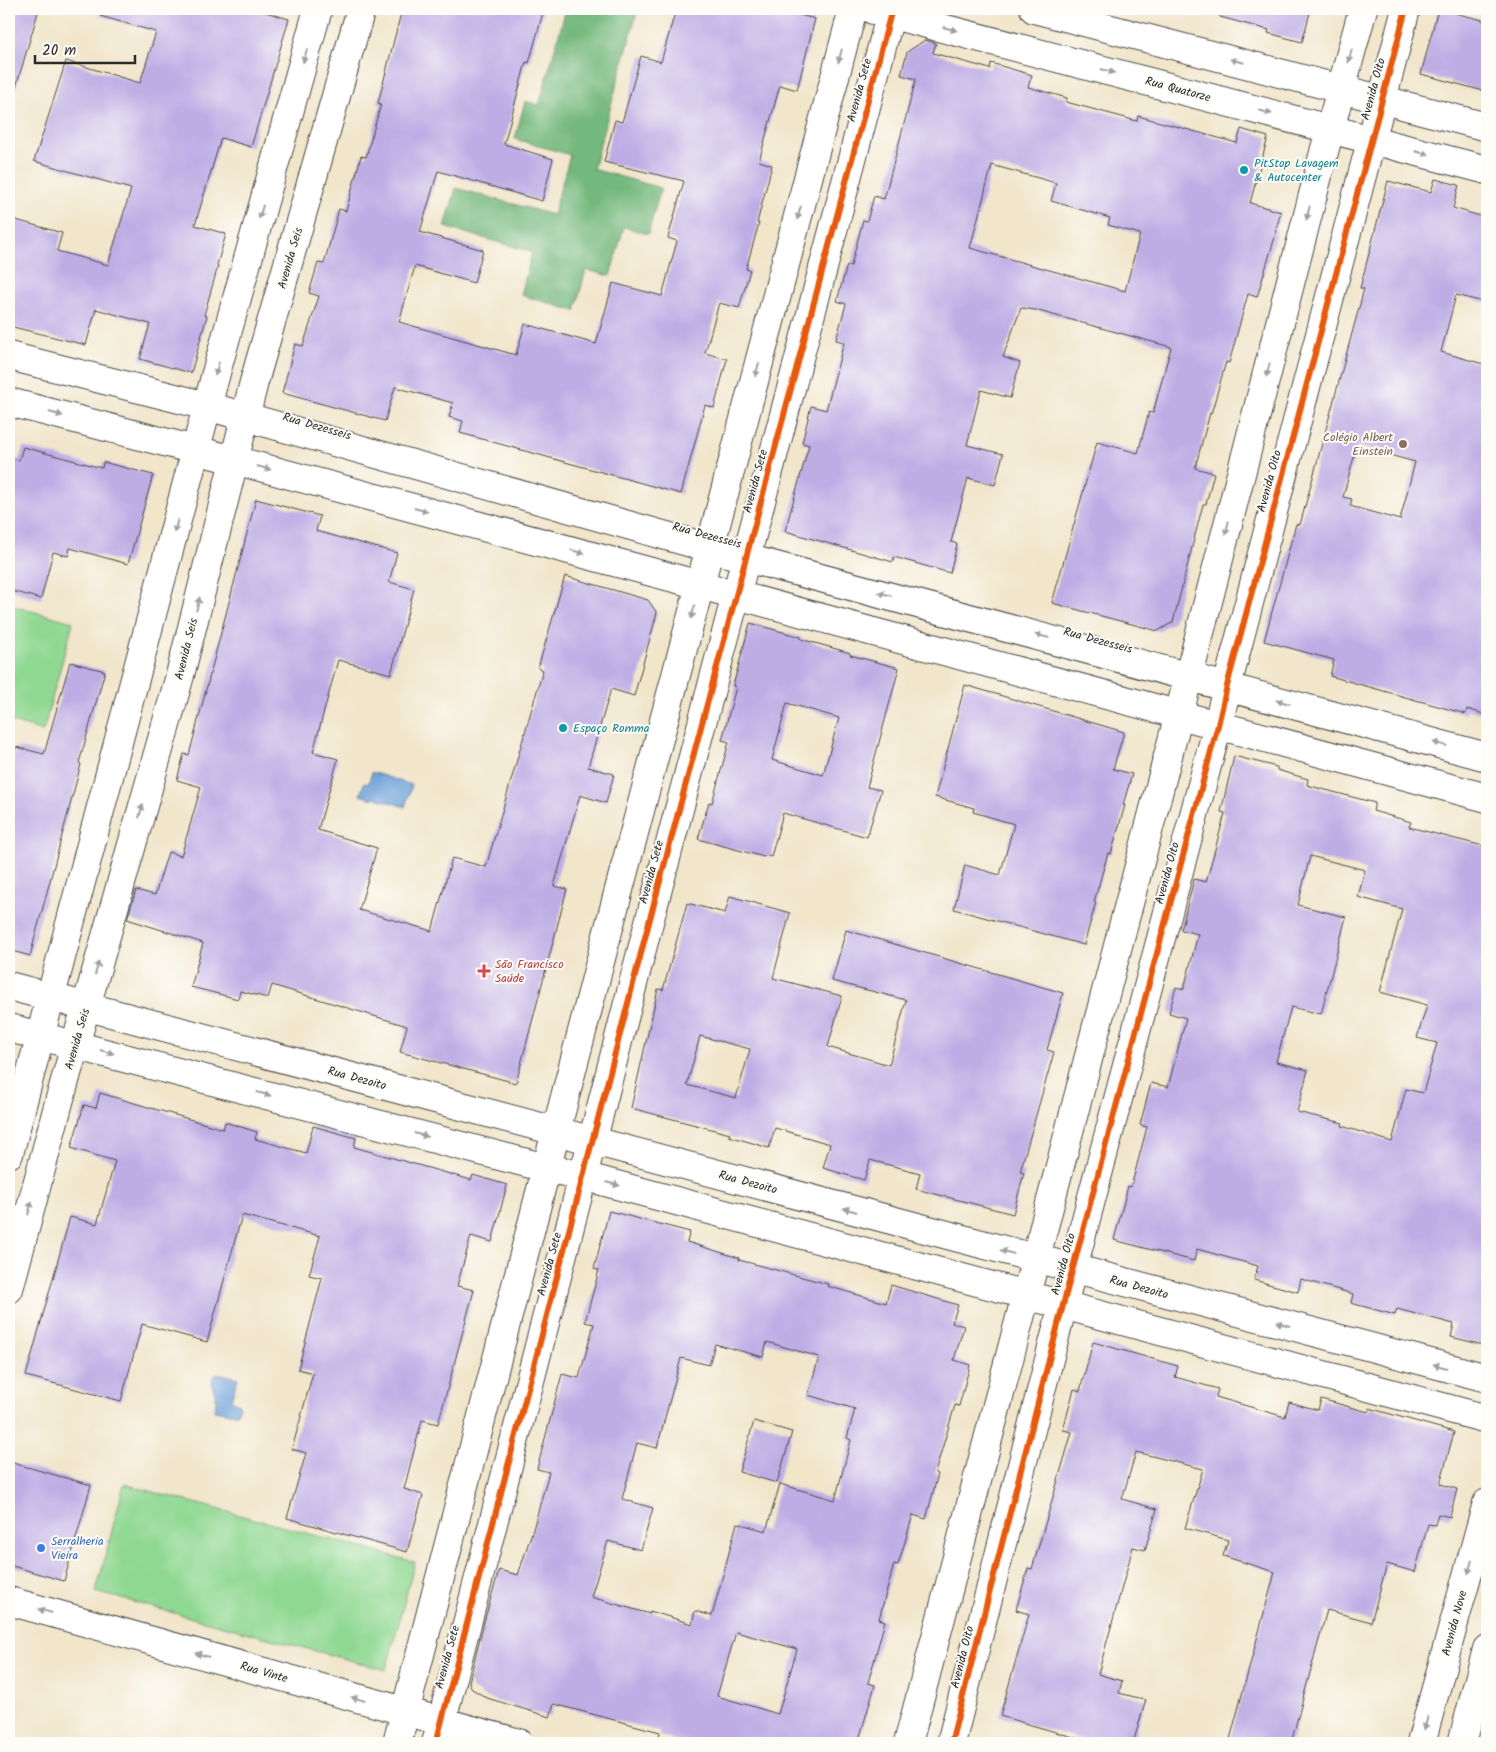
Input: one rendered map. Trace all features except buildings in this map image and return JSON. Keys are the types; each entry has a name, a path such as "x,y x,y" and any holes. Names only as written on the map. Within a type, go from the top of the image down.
{"street":[{"path":"9,1154 207,406 318,9"},
{"name":"Avenida Seis","path":"9,1289 75,1044 178,680 245,418 361,9"},
{"path":"397,1743 709,548 853,9"},
{"path":"1034,9 1487,127"},
{"path":"908,1743 1037,1259 1330,129 1363,9"},
{"name":"Avenida Oito","path":"951,1743 1063,1305 1406,9"},
{"name":"Rua Quatorze","path":"884,10 1487,170"},
{"name":"Avenida Sete","path":"439,1733 592,1140 746,557 884,10"},
{"name":"Rua Dezesseis","path":"9,356 207,406 709,548 1487,757"},
{"path":"9,402 234,460 1487,798"},
{"name":"Rua Dezoito","path":"9,986 1487,1378"},
{"path":"9,1028 583,1176 1487,1420"},
{"name":"Avenida Nove","path":"1421,1743 1487,1503"},
{"name":"Rua Vinte","path":"9,1601 405,1712 439,1733 519,1743"},
{"path":"1462,1743 1487,1649"}],"green space":[{"path":"566,9 638,9 593,169 661,188 648,234 624,227 610,276 586,270 575,311 521,295 532,252 445,227 456,188 553,215 570,155 515,139 525,101 539,105"},
{"path":"9,605 73,622 43,731 9,721"},
{"path":"124,1484 415,1562 386,1670 96,1592"}],"water":[{"path":"372,772 412,785 405,807 360,795 364,783 368,784"},
{"path":"218,1373 238,1378 231,1400 239,1404 240,1408 236,1414 214,1410 216,1397 212,1382 214,1376"}],"cycle path":[{"path":"436,1743 648,926 892,9"},
{"path":"951,1743 1063,1305 1406,9"}],"place":[{"name":"PitStop Lavagem & Autocenter","path":"1244,170"},
{"name":"Colégio Albert Einstein","path":"1403,444"},
{"name":"Espaço Romma","path":"563,728"},
{"name":"São Francisco Saúde","path":"484,971"},
{"name":"Serralheria Vieira","path":"41,1548"}]}
